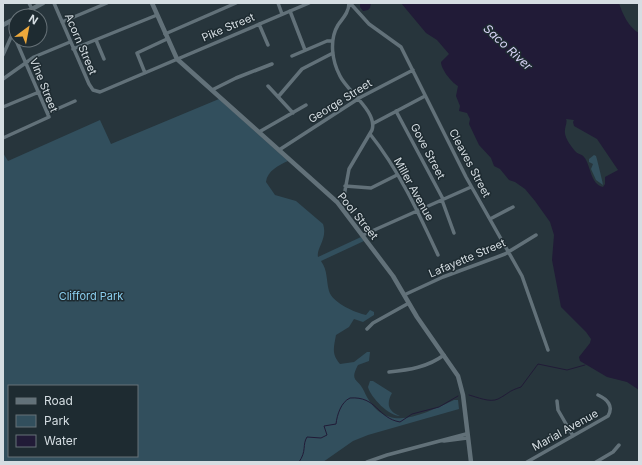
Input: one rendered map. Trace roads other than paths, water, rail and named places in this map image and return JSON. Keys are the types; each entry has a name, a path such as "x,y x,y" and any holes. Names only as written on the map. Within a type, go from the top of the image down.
{"main road":[{"path":"34,8 43,3"},
{"name":"Pool Street","path":"152,3 177,59 342,206 363,235 453,368 460,383 471,462"}],"street":[{"name":"Acorn Street","path":"54,3 89,84 95,91"},
{"path":"62,22 107,3"},
{"path":"165,34 234,3"},
{"path":"278,3 282,14"},
{"name":"Pike Street","path":"95,91 102,91 309,3"},
{"path":"350,3 348,10 336,29 332,41 333,54 341,78 358,99 374,123"},
{"name":"Cleaves Street","path":"350,3 369,24 400,45 471,187 525,282 548,350"},
{"path":"290,11 305,50"},
{"path":"73,49 157,14"},
{"path":"259,24 268,45"},
{"path":"145,73 138,52 167,39"},
{"path":"96,40 104,59"},
{"path":"292,56 332,41"},
{"path":"3,79 37,56 70,42"},
{"path":"3,55 8,44"},
{"name":"Vine Street","path":"3,138 48,119 49,117 19,48"},
{"path":"278,97 302,69 333,54"},
{"path":"212,90 236,78 272,64"},
{"name":"George Street","path":"279,150 358,99 413,70"},
{"path":"268,86 293,113"},
{"path":"3,107 39,92"},
{"path":"342,206 345,186 351,165 370,134 374,123 425,96"},
{"path":"48,113 75,101"},
{"path":"259,132 306,104"},
{"name":"Gove Street","path":"396,111 442,200 454,233"},
{"name":"Miller Avenue","path":"370,134 382,149 417,210 438,255"},
{"path":"345,186 371,188 396,175"},
{"path":"363,235 471,187"},
{"path":"490,219 513,207"},
{"name":"Lafayette Street","path":"404,295 443,277 508,251 536,235"},
{"path":"367,330 375,322 409,303"},
{"path":"389,372 409,370 433,362 444,355"},
{"name":"Marial Avenue","path":"527,462 609,415 609,403 598,395"},
{"path":"557,401 558,410 573,436"},
{"path":"367,462 387,455 467,436"},
{"path":"596,462 613,452 619,445"}],"water":[{"path":"360,3 371,3 370,8 363,11 360,7"},
{"name":"Saco River","path":"401,3 619,3 629,24 639,33 639,390 627,382 607,377 580,361 579,357 590,343 591,339 561,307 552,260 554,235 550,222 525,189 509,180 500,169 494,166 491,158 479,145 469,124 470,119 467,113 459,111 460,106 456,96 458,86 452,82 441,65 441,62 449,54 437,40 426,33","holes":["566,119 574,120 574,126 597,139 618,170 605,177 605,184 603,187 593,178 583,156 574,150 566,138"]}],"waterway":[{"path":"469,395 487,400 498,399 521,387 538,364 567,370 585,365"},
{"path":"299,462 303,455 307,437 321,438 327,435 324,426 336,424 338,413 344,402 350,398 366,400 392,420 400,422 412,414 439,407 458,396"}],"park label":[{"name":"Clifford Park","path":"91,296"}]}
